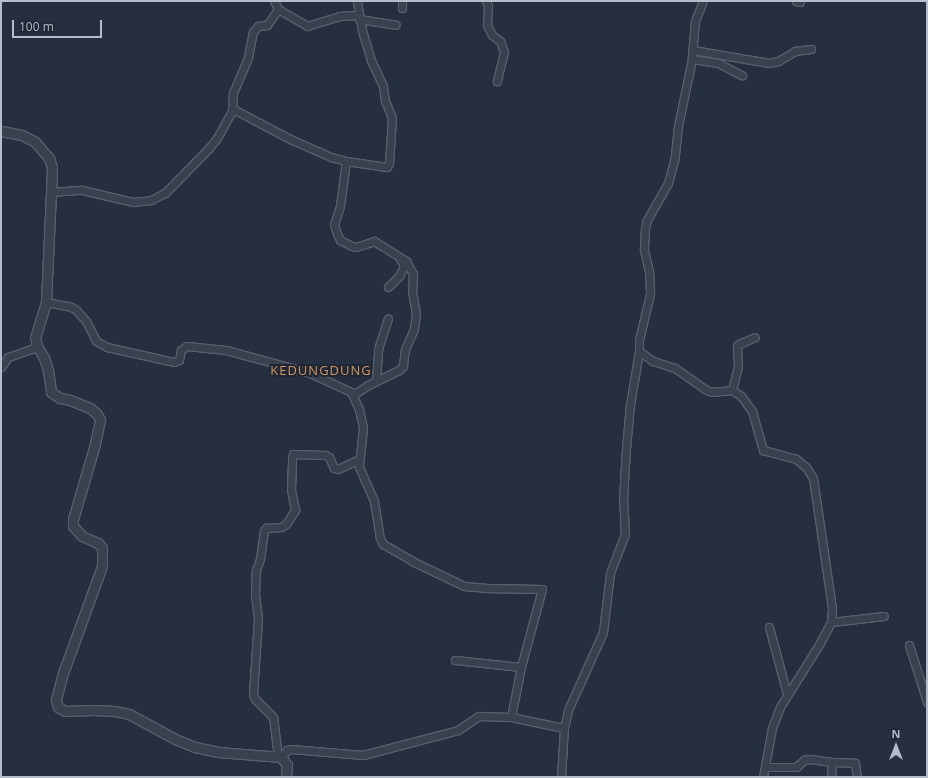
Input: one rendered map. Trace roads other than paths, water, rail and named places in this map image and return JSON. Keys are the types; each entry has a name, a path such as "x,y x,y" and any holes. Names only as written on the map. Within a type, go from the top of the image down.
{"street":[{"path":"274,1 278,9 307,26 339,16 359,17 396,25"},
{"path":"232,111 237,110 290,139 346,161 385,168 389,163 392,118 385,101 383,86 371,60 359,17 357,1"},
{"path":"486,1 488,6 487,25 492,34 500,42 504,52 497,81"},
{"path":"561,777 564,728 568,710 603,632 610,573 626,534 623,499 629,411 639,340 650,294 649,272 644,250 645,228 649,215 668,183 675,157 678,126 692,59 695,21 703,1"},
{"path":"51,192 71,190 91,191 133,202 154,199 165,193 209,148 232,111 235,88 248,57 253,32 258,26 267,25 278,9"},
{"path":"693,50 769,63 778,61 795,51 811,49"},
{"path":"692,59 718,63 742,75"},
{"path":"1,131 22,135 43,149 49,158 52,167 46,302 35,337 48,370 51,392 60,398 70,400 90,408 97,414 100,420 97,437 73,519 73,526 82,536 98,543 102,548 102,566 63,673 56,700 58,707 65,711 107,710 128,714 175,739 195,747 218,752 279,757 287,750 291,749 364,755 458,730 479,716 511,717 564,728"},
{"path":"346,161 340,206 334,224 337,234 340,240 356,247 374,241 406,261 412,270 412,291 416,314 414,329 405,349 403,366 399,370 376,381 353,395"},
{"path":"388,287 399,276 404,268 404,265 396,254"},
{"path":"46,302 71,307 76,310 86,321 96,341 106,347 174,362 179,360 181,350 187,346 226,350 310,373 347,390 353,395 359,409 364,428 359,467 374,501 380,538 383,544 391,550 464,586 542,589 521,667 511,717"},
{"path":"376,381 378,349 388,319"},
{"path":"732,390 738,366 737,346 755,337"},
{"path":"1,367 8,357 38,347"},
{"path":"638,351 653,361 675,368 712,392 732,390 741,396 752,411 763,450 796,459 806,467 813,478 832,609 831,622 820,643 780,707 772,728 763,777"},
{"path":"286,777 287,765 279,757 273,717 255,699 254,694 258,619 255,595 256,570 260,559 264,531 266,528 280,527 286,524 295,510 291,490 293,454 325,455 329,457 334,468 338,469 359,459"},
{"path":"831,622 884,616"},
{"path":"769,627 787,694"},
{"path":"909,645 927,702"},
{"path":"455,660 521,667"},
{"path":"765,767 796,767 804,760 810,759 855,763 857,777"},
{"path":"831,777 832,762"}],"district":[{"name":"KEDUNGDUNG","path":"321,370"}]}
